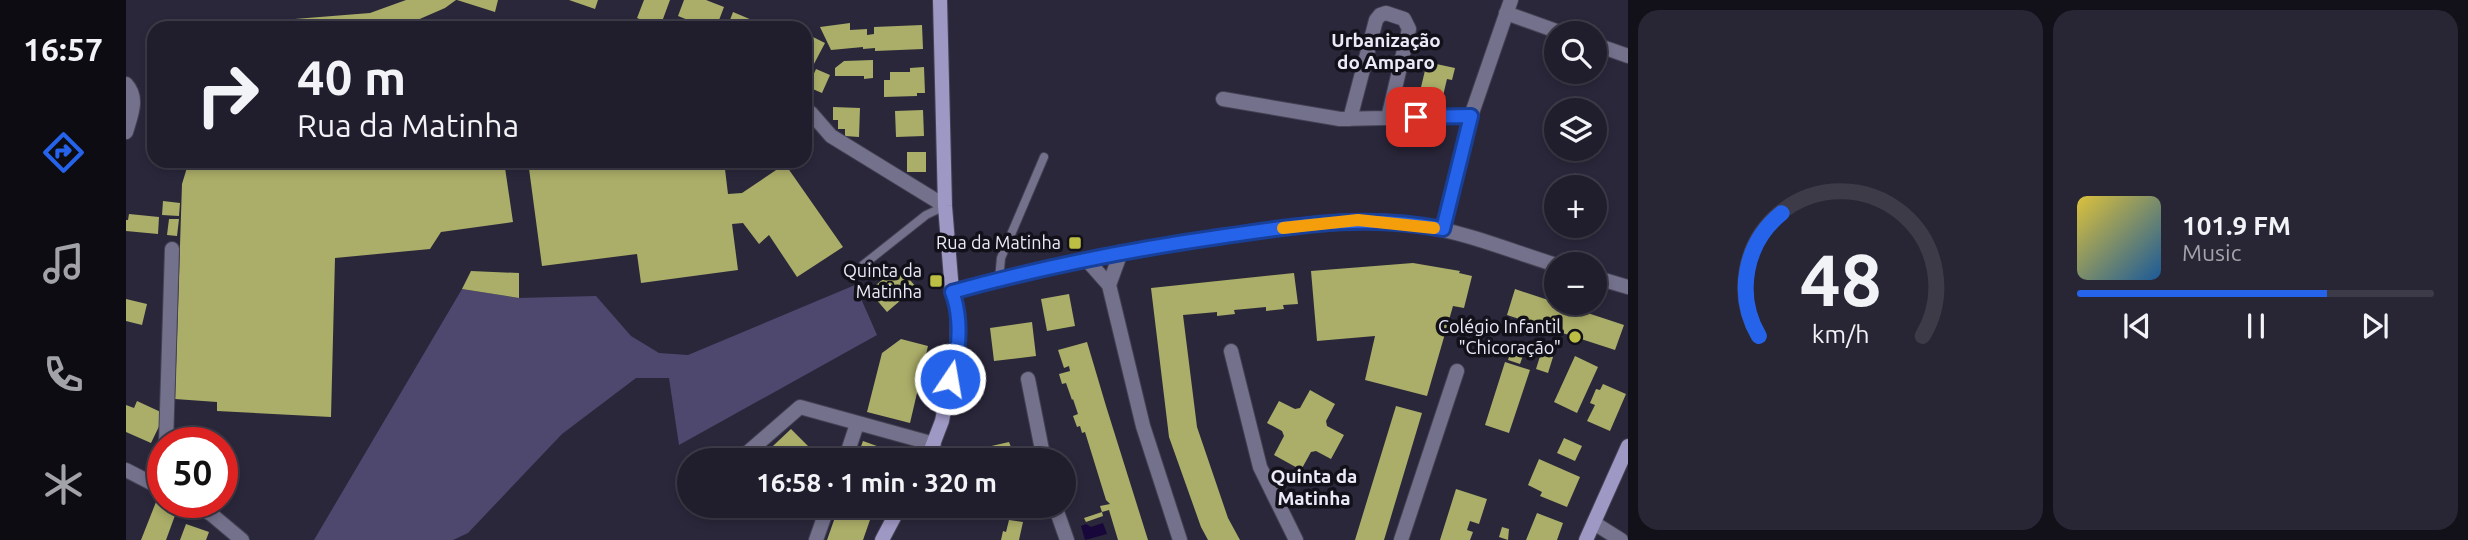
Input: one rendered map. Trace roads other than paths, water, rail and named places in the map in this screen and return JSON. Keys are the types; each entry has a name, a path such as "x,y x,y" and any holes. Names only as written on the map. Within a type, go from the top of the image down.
{"main road":[{"path":"932,448 942,421 953,365 949,354 948,305 952,292 946,206 940,0"},
{"path":"1586,540 1628,446"},
{"path":"882,540 894,518"}],"street":[{"path":"1443,229 1471,116 1508,7 1544,24"},
{"path":"1350,119 1376,20 1386,13 1404,19 1409,29 1388,118"},
{"path":"1607,49 1628,56"},
{"path":"126,84 134,99 126,132"},
{"path":"1223,99 1340,119 1471,116"},
{"path":"812,114 831,136 946,206"},
{"path":"952,292 1121,251 1334,222 1385,221 1443,229 1544,261"},
{"path":"167,427 173,249"},
{"path":"1108,285 1121,251"},
{"path":"1086,259 1108,285 1143,426 1180,540"},
{"path":"1607,281 1628,287"},
{"path":"1231,351 1260,467 1296,540"},
{"path":"1401,540 1457,372"},
{"path":"1028,379 1042,448"},
{"path":"753,448 800,407 934,444"},
{"path":"849,448 857,424"},
{"path":"126,471 147,481"},
{"path":"216,518 242,540"},
{"path":"816,540 824,518"},
{"path":"1059,518 1067,540"},
{"path":"1594,523 1621,540"}],"lane":[{"path":"999,280 1001,258 1044,157"},
{"path":"863,265 926,215 946,206"}],"place":[{"name":"Rua da Matinha","path":"1075,243"},
{"name":"Quinta da Matinha","path":"936,281"},
{"name":"Colégio Infantil \"Chicoração\"","path":"1575,337"}],"district":[{"name":"Urbanização do Amparo","path":"1386,51"},
{"name":"Quinta da Matinha","path":"1314,487"}]}
